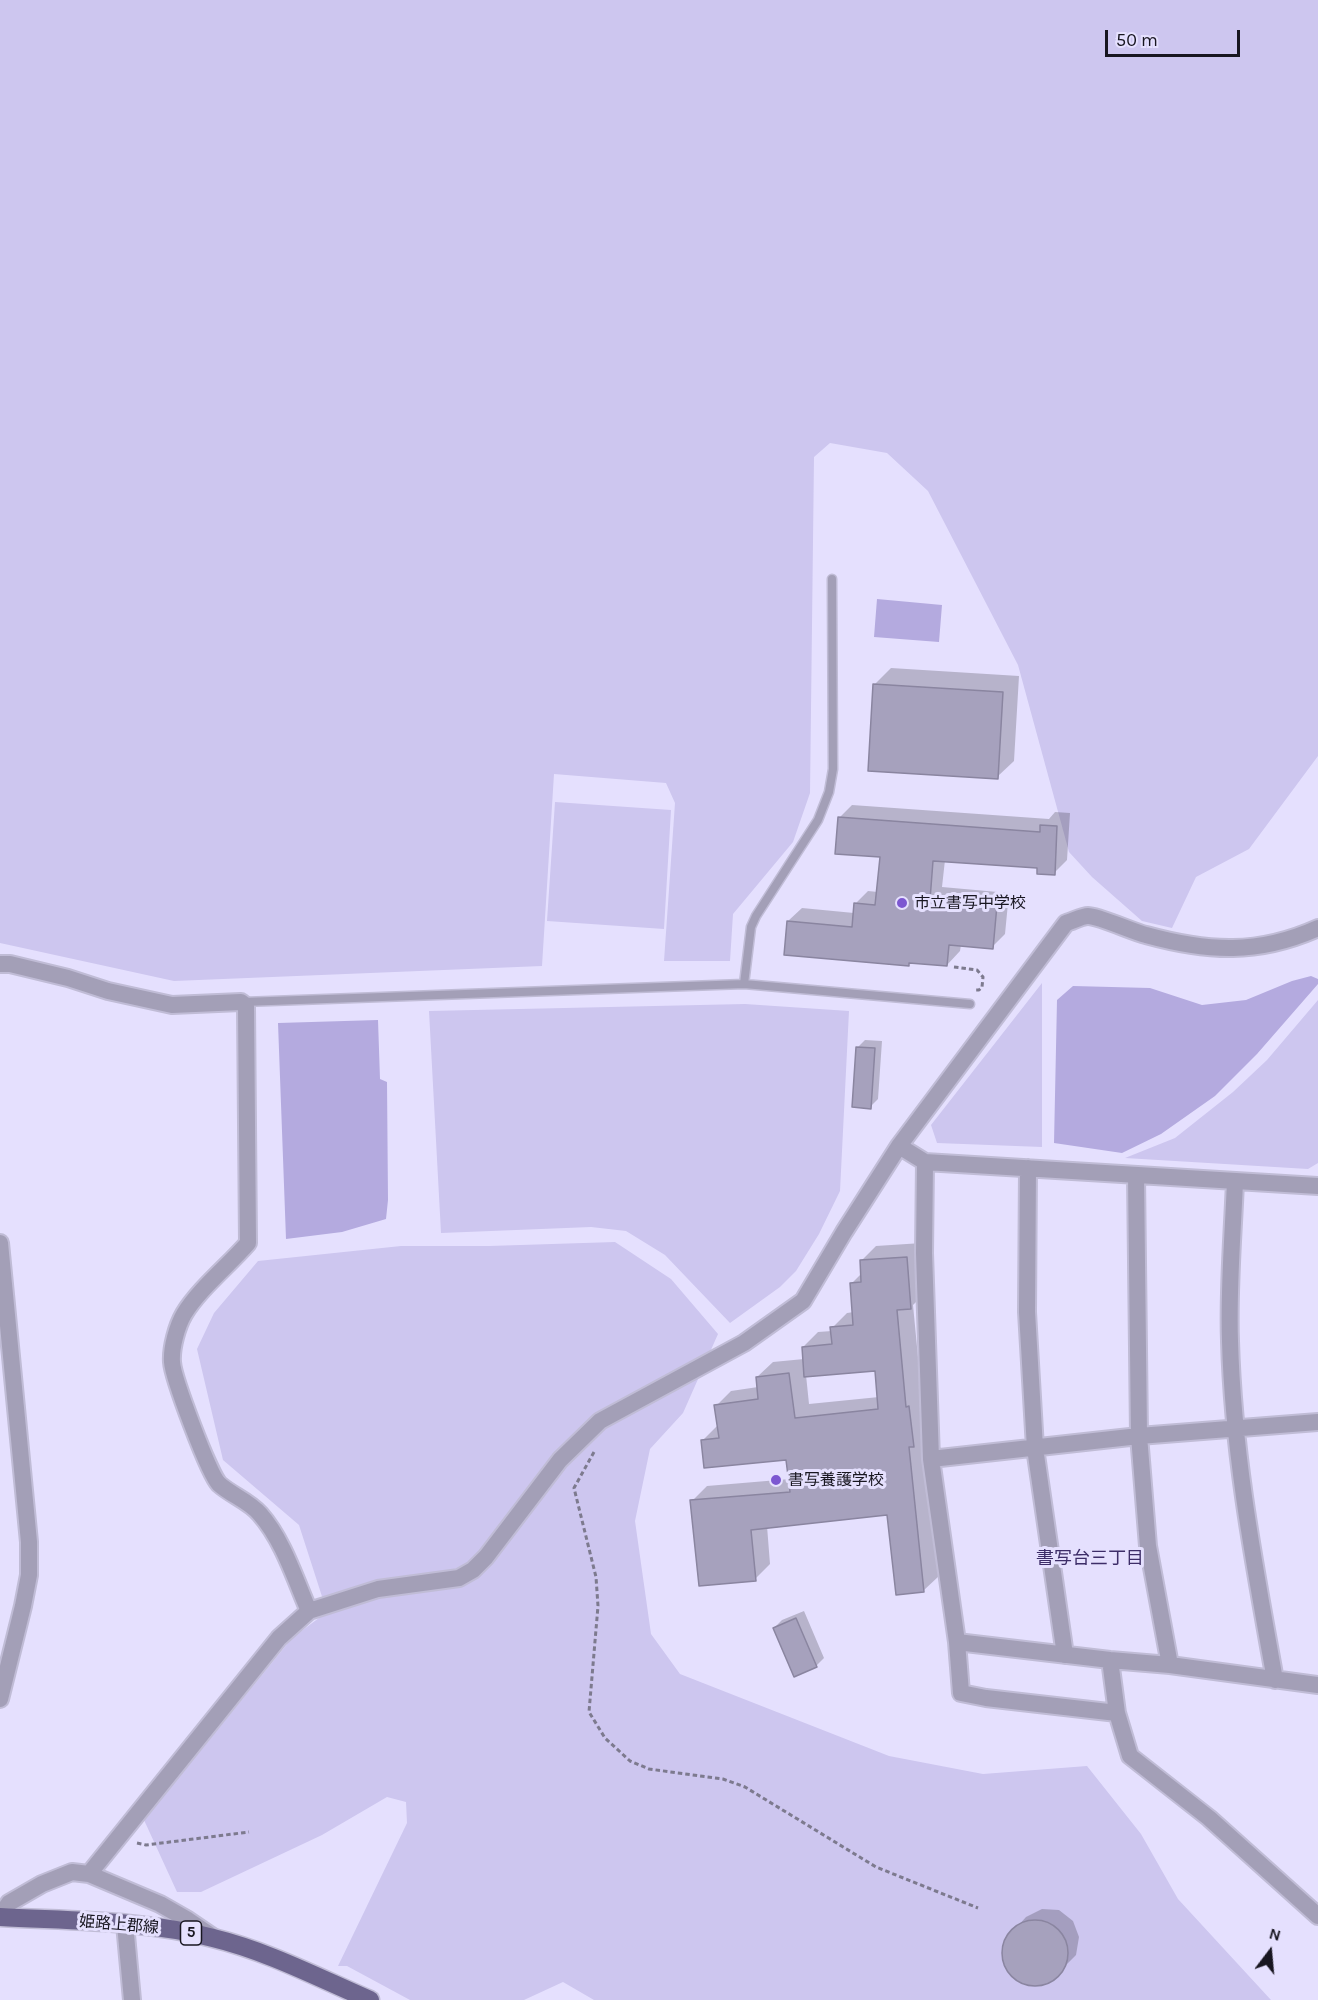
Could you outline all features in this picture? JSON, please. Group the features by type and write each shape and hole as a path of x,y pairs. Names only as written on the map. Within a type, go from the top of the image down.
{"main road":[{"name":"姫路上郡線","path":"0,1917 125,1924 214,1938 269,1957 370,2000"}],"street":[{"path":"88,1874 279,1638 309,1611 378,1589 459,1578 473,1570 486,1557 560,1460 600,1421 744,1343 802,1301 899,1146 1066,923 1089,916 1146,935 1201,947 1248,949 1294,939 1318,928"},
{"path":"0,963 172,1005 241,1002 246,1006 249,1243 200,1292 184,1315 176,1335 172,1361 197,1438 218,1483 259,1513 279,1544 309,1611"},
{"path":"899,1146 925,1162 1318,1186"},
{"path":"925,1162 924,1253 931,1459 945,1573 957,1642 961,1693 1117,1713"},
{"path":"1028,1168 1027,1312 1035,1448 1065,1655"},
{"path":"1136,1175 1139,1436 1148,1546 1170,1665"},
{"path":"1235,1181 1230,1340 1235,1428 1250,1541 1275,1680"},
{"path":"0,1243 29,1542 29,1575 0,1699"},
{"path":"931,1459 1139,1436 1318,1422"},
{"path":"957,1642 1170,1665 1318,1685"},
{"path":"1110,1660 1117,1713 1130,1756 1209,1818 1318,1916"},
{"path":"0,1917 9,1903 42,1884 72,1872 88,1874 160,1904 214,1938"},
{"path":"125,1924 132,2000"}],"lane":[{"path":"744,984 751,927 818,820 829,792 833,769 832,579"},
{"path":"241,1002 744,984 970,1004"}],"path":[{"path":"954,967 977,970 982,977 982,987 979,990 968,990"},
{"path":"600,1421 604,1435 574,1488 596,1577 598,1606 589,1712 605,1738 630,1761 649,1769 723,1779 745,1787 876,1867 978,1908"},
{"path":"146,1845 249,1832"}],"shaded area":[{"path":"0,0 1318,0 1318,756 1249,849 1196,877 1172,928 1142,921 1092,877 1069,852 1018,665 928,491 887,453 830,443 814,457 810,793 793,842 733,914 730,961 664,961 675,803 666,783 554,774 542,966 174,981 0,943"},
{"path":"877,599 942,605 939,642 874,637"},
{"path":"555,802 671,810 664,929 547,921"},
{"path":"1311,976 1318,979 1318,984 1257,1054 1215,1096 1161,1134 1122,1153 1054,1143 1057,1000 1073,986 1150,988 1202,1005 1246,1000 1292,981"},
{"path":"1042,983 1042,1147 937,1143 931,1125"},
{"path":"1318,1000 1318,1163 1308,1169 1125,1158 1175,1138 1233,1092 1267,1060"},
{"path":"745,1004 849,1011 840,1191 819,1234 796,1271 780,1287 730,1323 665,1255 626,1231 591,1227 441,1233 429,1011"},
{"path":"378,1020 380,1079 387,1082 388,1200 386,1219 342,1232 286,1239 278,1023"},
{"path":"615,1242 671,1279 718,1334 683,1413 650,1449 635,1521 651,1634 680,1674 889,1756 983,1774 1087,1766 1141,1834 1178,1899 1271,2000 594,2000 563,1982 524,2000 410,2000 347,1966 338,1966 407,1823 406,1802 387,1797 322,1835 201,1892 177,1892 144,1820 292,1638 327,1612 299,1525 223,1460 197,1349 214,1313 258,1261 401,1246"}],"building":[{"path":"873,684 1003,692 998,779 868,771"},
{"path":"838,817 1040,832 1040,825 1057,826 1055,875 1037,874 1037,868 933,861 930,900 997,905 993,949 949,945 947,966 909,963 909,966 784,955 787,921 852,927 854,903 875,905 880,857 835,854"},
{"path":"856,1047 875,1048 871,1109 852,1107"},
{"path":"907,1257 911,1309 897,1310 906,1407 909,1406 914,1447 909,1447 924,1592 896,1595 887,1515 751,1530 756,1581 699,1586 690,1500 790,1492 786,1460 704,1468 701,1440 719,1438 714,1405 758,1399 756,1377 789,1373 795,1418 878,1409 875,1371 804,1377 802,1347 832,1344 830,1327 853,1325 850,1283 861,1282 860,1260"},
{"path":"796,1618 817,1667 794,1677 773,1628"},
{"path":"1035,1920 1047,1923 1058,1930 1065,1941 1068,1953 1065,1965 1058,1976 1047,1983 1035,1986 1023,1983 1012,1976 1005,1965 1002,1953 1005,1941 1012,1930 1023,1923"}],"place":[{"name":"市立書写中学校","path":"902,903"},
{"name":"書写養護学校","path":"776,1480"}],"district":[{"name":"書写台三丁目","path":"1090,1559"}]}
